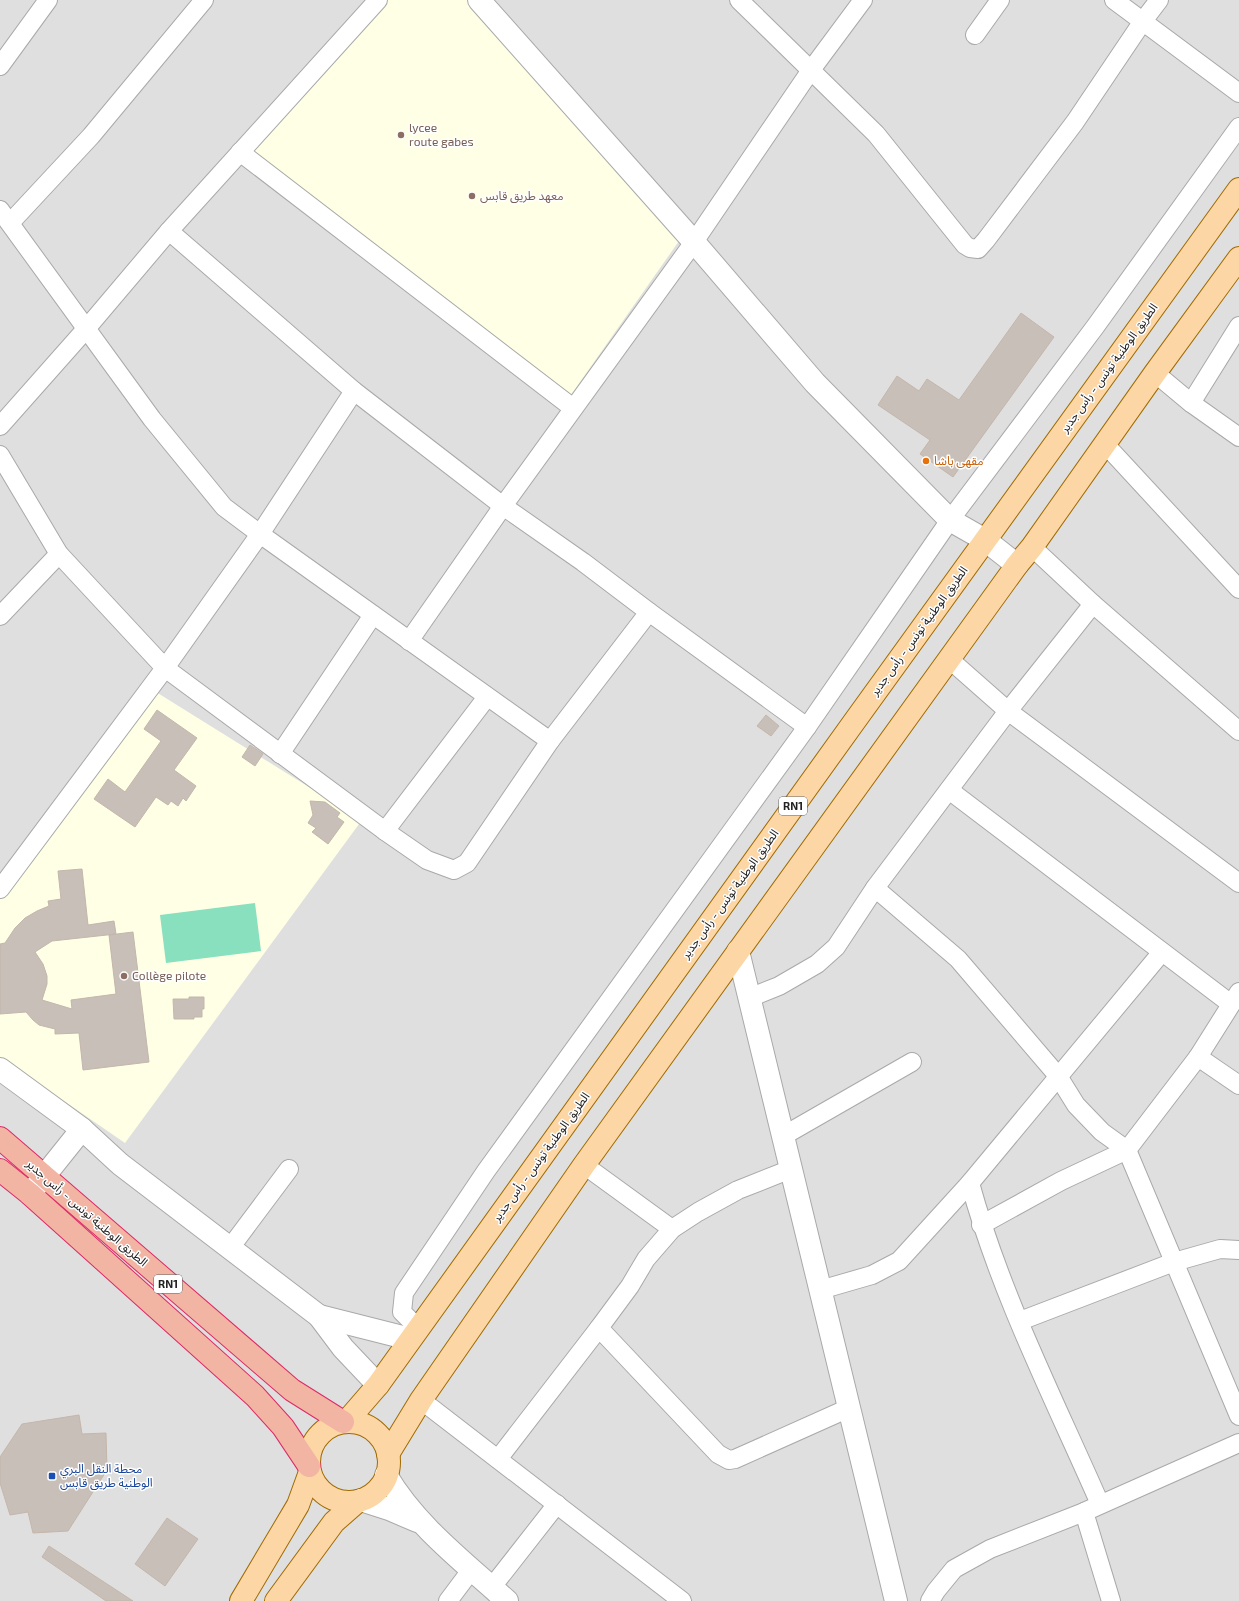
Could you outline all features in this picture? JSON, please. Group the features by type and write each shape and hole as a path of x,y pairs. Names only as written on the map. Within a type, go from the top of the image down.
{"highway":[{"name":"الطريق الوطنية تونس - رأس جدير","path":"0,1138 45,1175 292,1390 344,1422"},
{"name":"الطريق الوطنية تونس - رأس جدير","path":"0,1170 30,1194 255,1396 283,1427 309,1469"}],"main road":[{"name":"الطريق الوطنية تونس - رأس جدير","path":"344,1422 378,1385 1239,189"},
{"path":"276,1601 334,1522 359,1501 369,1497 377,1491 387,1465 421,1400 584,1164 1017,565 1032,547 1104,443 1239,258"},
{"name":"RN1","path":"241,1601 298,1505 309,1469 309,1454 314,1442 321,1433 331,1426 344,1422 363,1425 377,1434 384,1443 387,1465"},
{"name":"RN1","path":"309,1469 315,1484 323,1493 334,1500 346,1502 359,1501"}],"street":[{"path":"0,66 48,0"},
{"path":"204,0 91,136 5,216 152,419 224,506 373,616 550,742"},
{"path":"0,426 86,329 169,231 378,0"},
{"path":"478,0 694,242 815,383 950,520 985,540 1017,565"},
{"path":"739,0 876,134 965,245 970,248 978,248 986,240 1075,122 1143,21 1160,0"},
{"path":"409,641 503,506 562,426 573,408 694,242 811,70 863,0"},
{"path":"975,35 1000,0"},
{"path":"1114,0 1239,93"},
{"path":"414,1334 402,1312 404,1292 412,1280 486,1172 807,727 950,520 1090,334 1239,127"},
{"path":"240,152 573,408"},
{"path":"169,231 354,391 503,506 583,562 807,727"},
{"path":"1191,403 1239,326"},
{"path":"1155,373 1191,403 1239,437"},
{"path":"1,886 165,668 260,534 354,391"},
{"path":"1104,443 1239,589"},
{"path":"0,455 59,554 165,668 385,831 427,860 454,870 467,863 550,742 649,612"},
{"path":"1032,547 1093,604 1239,731"},
{"path":"0,616 59,554"},
{"path":"749,998 779,986 817,964 836,947 876,888 1008,711 1093,604"},
{"path":"280,754 373,616"},
{"path":"949,659 1008,711 1239,883"},
{"path":"385,831 487,697"},
{"path":"949,790 1162,952 1235,998 1198,1057 1127,1150 1061,1180 982,1225"},
{"path":"876,888 958,958 1058,1076 1076,1105 1102,1132 1127,1150 1239,1416"},
{"path":"738,951 896,1601"},
{"path":"820,1290 872,1275 899,1261 970,1183 1162,952"},
{"path":"1198,1057 1239,1085"},
{"path":"783,1136 912,1062"},
{"path":"0,1069 82,1129 120,1164 319,1316 343,1348 378,1385"},
{"path":"30,1194 82,1129"},
{"path":"584,1164 672,1229"},
{"path":"230,1248 289,1169"},
{"path":"498,1459 599,1328 630,1286 646,1259 672,1229 698,1212 738,1190 791,1169"},
{"path":"970,1183 982,1225 1020,1322 1100,1504"},
{"path":"1020,1322 1174,1262 1220,1249 1239,1250"},
{"path":"319,1316 414,1334"},
{"path":"599,1328 718,1454 729,1460 735,1459 849,1408"},
{"path":"421,1400 682,1601"},
{"path":"930,1601 954,1569 990,1549 1084,1512 1238,1447"},
{"path":"387,1465 398,1495 420,1522 499,1594 557,1504"},
{"path":"359,1501 389,1509 420,1522"},
{"path":"1084,1512 1111,1601"},
{"path":"448,1601 472,1569"}],"shaded area":[{"path":"0,0 1239,0 1239,1601 0,1601"},
{"name":"معهد طريق قابس","path":"378,0 476,0 679,241 566,402 240,152"},
{"name":"Collège pilote","path":"156,692 362,820 125,1143 0,1057 0,895"}],"green space":[{"path":"255,903 261,951 166,963 160,915"}],"building":[{"path":"1021,313 1054,337 953,477 920,454 930,440 878,405 897,376 919,391 927,379 959,400"},
{"path":"157,710 197,738 174,770 196,786 186,801 183,798 178,806 171,801 168,805 156,797 135,827 94,799 108,779 125,792 161,741 144,729"},
{"path":"766,715 779,726 771,736 757,726"},
{"path":"250,745 263,754 255,766 242,757"},
{"path":"310,801 325,802 340,813 337,817 344,822 328,844 312,832 316,828 308,823 313,815"},
{"path":"82,869 88,925 114,921 116,934 52,941 35,952 43,964 47,976 47,984 42,1000 72,1009 71,1000 116,994 109,935 133,932 149,1062 83,1070 79,1033 55,1034 55,1029 39,1025 26,1012 0,1014 0,944 5,943 15,928 25,918 49,906 48,901 61,899 58,871"},
{"path":"189,997 204,997 202,1017 194,1017 194,1019 174,1019 173,999 189,999"},
{"name":"محطة النقل البري الوطنية طريق قابس","path":"79,1415 82,1434 106,1433 107,1470 68,1531 33,1533 28,1512 10,1515 0,1483 0,1457 22,1424"},
{"path":"167,1518 198,1539 165,1586 135,1564"},
{"path":"49,1546 133,1601 106,1601 42,1557"}],"place":[{"name":"lycee route gabes","path":"401,135"},
{"name":"معهد طريق قابس","path":"472,196"},
{"name":"مقهى باشا","path":"926,461"},
{"name":"Collège pilote","path":"124,976"},
{"name":"محطة النقل البري الوطنية طريق قابس","path":"52,1476"}]}
